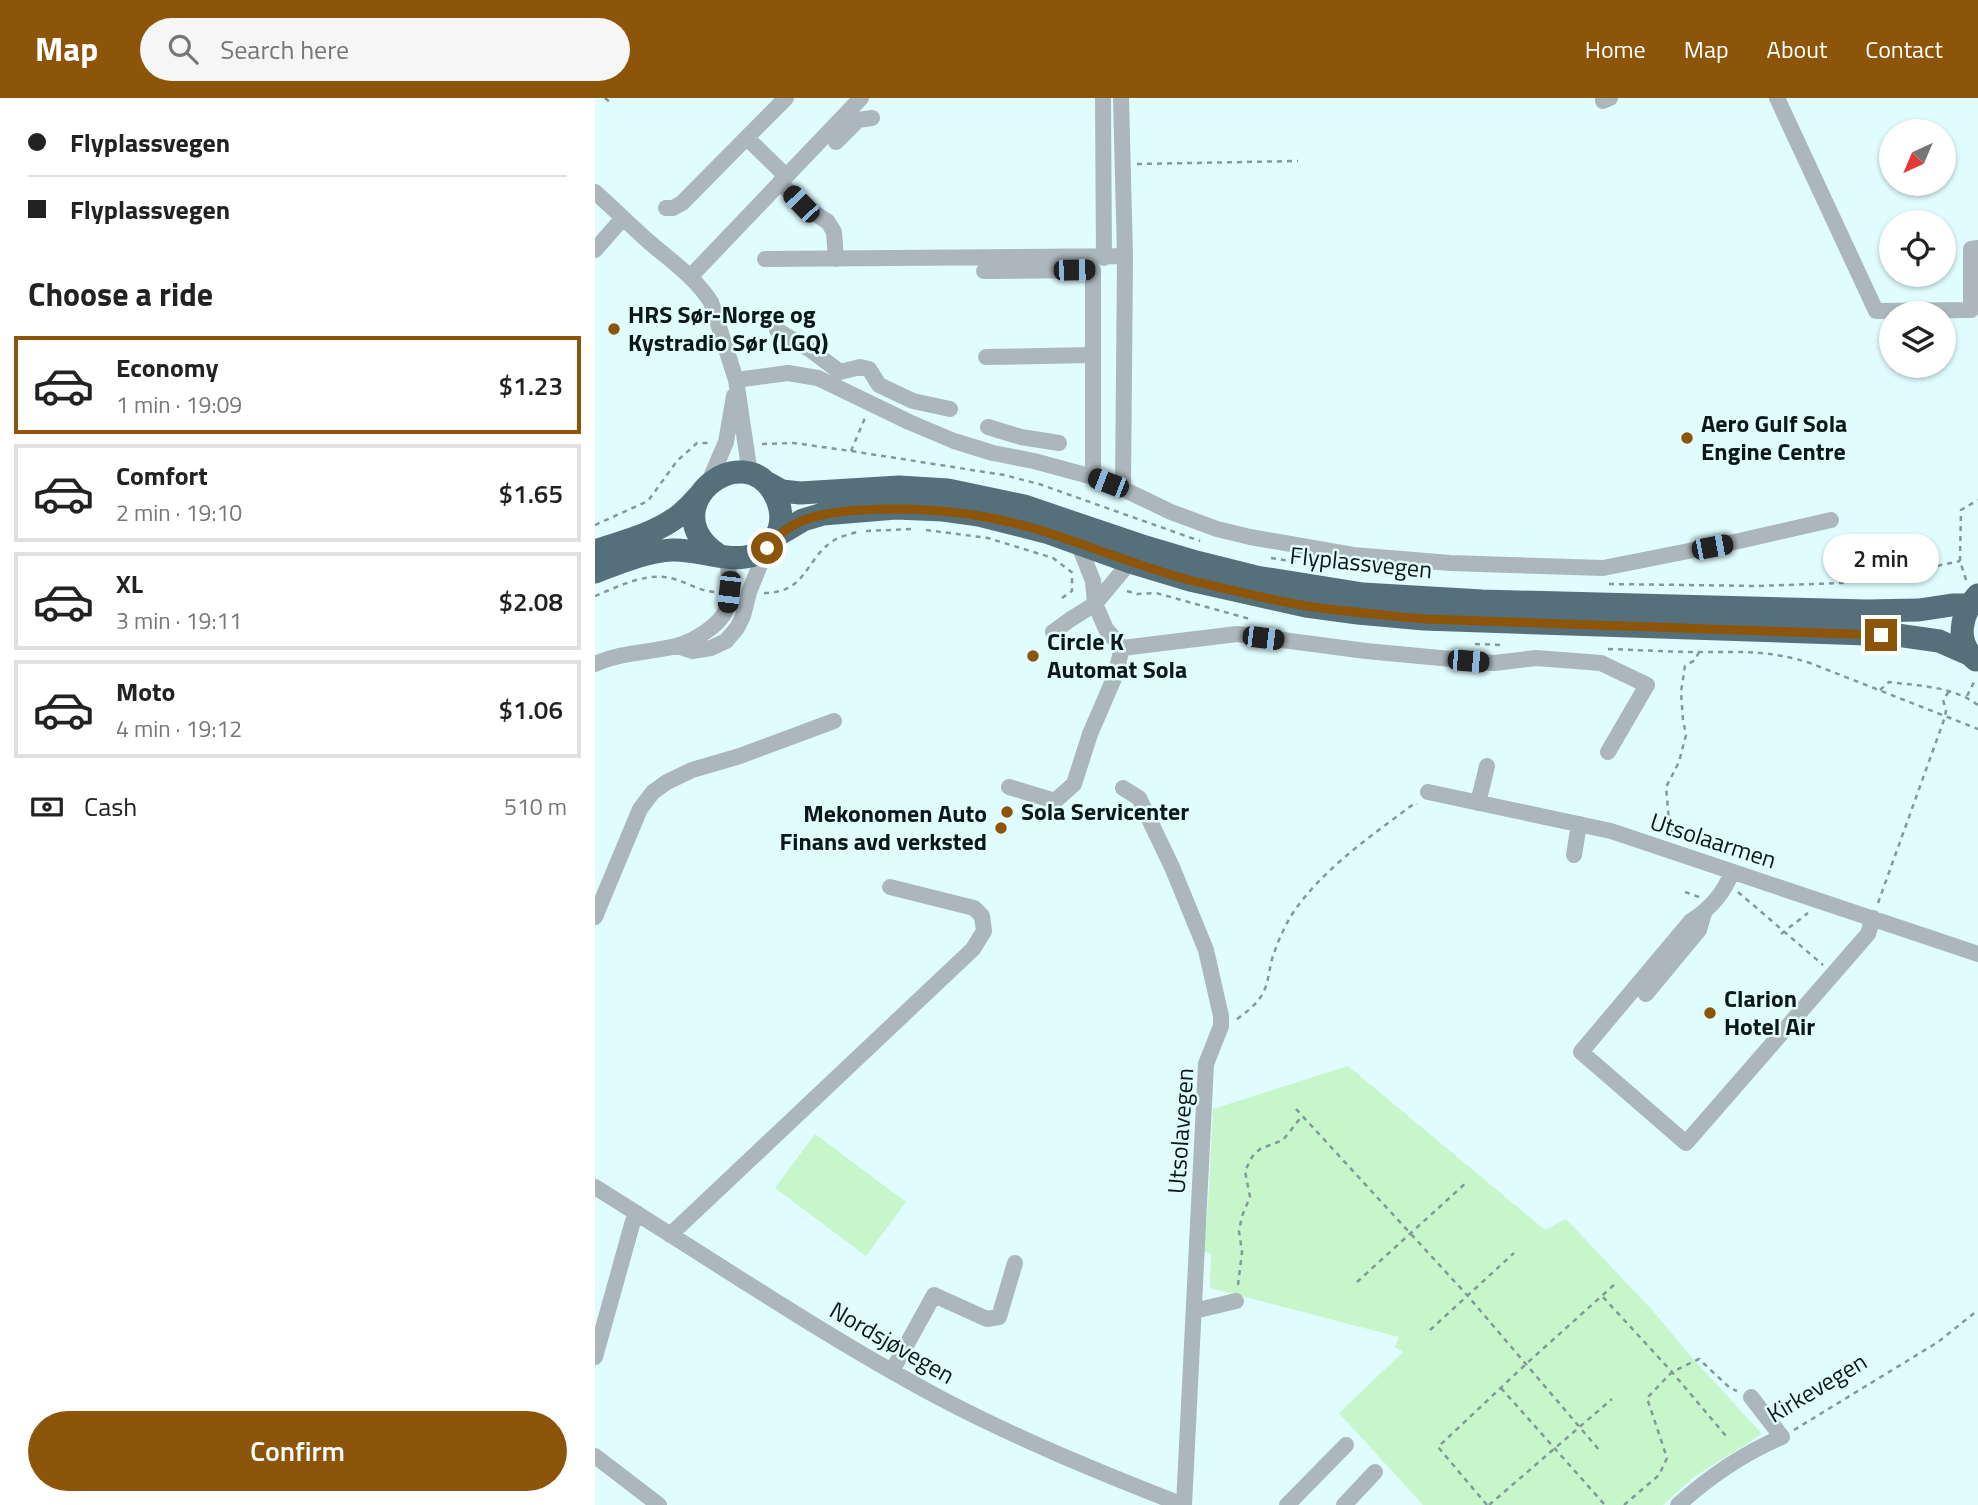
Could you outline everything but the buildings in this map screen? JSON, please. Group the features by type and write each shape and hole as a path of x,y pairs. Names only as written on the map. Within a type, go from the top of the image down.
{"highway":[{"name":"Flyplassvegen","path":"595,551 666,525 682,514 721,476 735,472 757,478 782,491 800,493 899,487 948,490 1024,506 1196,562 1256,577 1363,594 1482,601 1867,611 1919,610 1952,605 1971,594"},
{"path":"757,478 774,492 780,506 781,521 772,542"},
{"path":"704,490 695,510 695,525 708,548 723,556"},
{"name":"Flyplassvegen","path":"595,572 652,553 671,550 740,559 754,556 803,520 823,514 896,508 943,510 979,515 1036,529 1190,580 1306,606 1424,619 1897,635 1939,641 1975,666"},
{"path":"1971,594 1962,622 1963,640 1975,666"}],"street":[{"path":"666,208 682,204 786,98"},
{"path":"690,277 861,98"},
{"path":"1103,98 1104,258"},
{"path":"1121,98 1125,256 1123,489"},
{"path":"1603,98 1610,98"},
{"path":"1777,98 1877,311 1971,310 1971,248 1978,248"},
{"path":"836,142 858,120 872,118"},
{"path":"747,138 801,204 828,222 834,232 836,259"},
{"path":"597,198 690,277 711,302 736,380 757,478"},
{"path":"595,250 623,218"},
{"path":"765,259 1125,256"},
{"path":"984,271 1093,270 1093,477"},
{"path":"777,330 840,372 869,369 879,385 913,401 950,409"},
{"path":"986,357 1093,355"},
{"path":"736,380 788,373 818,378 954,441 1093,477 1171,512 1217,529 1353,555 1478,564 1603,568 1831,520"},
{"path":"704,490 726,442 736,380"},
{"path":"988,427 1021,437 1059,443"},
{"path":"677,646 692,651 711,648 726,641 743,616 749,592 772,542"},
{"path":"1078,543 1093,580 1095,604 1106,629 1122,648"},
{"path":"595,664 623,654 677,646 713,627 727,610 723,556"},
{"path":"1053,632 1095,604 1130,562"},
{"path":"1122,648 1237,634 1366,651 1494,663 1537,658 1601,663 1647,685 1608,752"},
{"path":"1009,787 1055,801 1074,784 1090,734 1115,676 1122,648"},
{"path":"595,917 640,810 653,792 692,770 740,757 834,721"},
{"path":"1478,803 1487,766"},
{"name":"Utsolavegen","path":"1122,788 1139,798 1172,867 1206,950 1221,1016 1221,1027 1206,1064 1184,1505"},
{"name":"Utsolaarmen","path":"1428,792 1611,831 1732,872 1875,911 1978,954"},
{"path":"1574,855 1579,824"},
{"path":"1646,993 1699,930 1705,913 1724,889 1732,872"},
{"path":"670,1235 973,949 984,932 982,916 974,908 890,887"},
{"path":"1705,913 1691,921 1581,1052 1686,1143 1868,934 1875,911"},
{"name":"Nordsjøvegen","path":"595,1187 892,1371 960,1408 1120,1481 1184,1505"},
{"path":"595,1357 600,1318 638,1213"},
{"path":"892,1371 934,1295 987,1319 999,1317 1015,1263"},
{"path":"1193,1311 1236,1301"},
{"path":"1751,1397 1782,1437"},
{"name":"Kirkevegen","path":"1678,1505 1700,1485 1755,1448 1782,1437"},
{"path":"1287,1505 1346,1445"},
{"path":"595,1456 659,1505"},
{"path":"1344,1505 1375,1472"}],"path":[{"path":"605,98 611,103"},
{"path":"1132,164 1299,161"},
{"path":"1971,594 1960,561 1961,510 1978,500"},
{"path":"756,592 777,593 798,582 833,541 859,531 919,528 988,538 1053,558 1072,574 1085,578"},
{"path":"1062,598 1072,591 1072,574"},
{"path":"595,596 635,580 656,576 670,578 700,590 719,592"},
{"path":"1674,838 1669,821 1666,787 1679,762 1686,735 1681,692 1685,666 1695,660 1699,652"},
{"path":"1967,696 1975,666"},
{"path":"1879,690 1889,682 1950,690 1967,696 1978,705"},
{"path":"1875,911 1945,717 1943,700 1950,690"},
{"path":"1945,717 1978,729"},
{"path":"1221,1027 1256,1004 1265,991 1273,957 1299,904 1347,856 1415,803"},
{"path":"1724,889 1739,893 1830,978"},
{"path":"1782,932 1808,914"},
{"path":"1296,1109 1467,1295 1600,1451"},
{"path":"1236,1301 1242,1252 1239,1231 1250,1197 1245,1171 1252,1157 1260,1149 1283,1140 1302,1116"},
{"path":"1357,1282 1468,1181"},
{"path":"1430,1329 1514,1253"},
{"path":"1612,1399 1488,1505 1438,1447 1615,1283"},
{"path":"1602,1296 1727,1436"},
{"name":"Kirkevegen","path":"1782,1437 1938,1342 1978,1310"},
{"path":"1624,1505 1659,1475 1667,1458 1647,1398 1672,1372 1699,1359 1730,1388 1751,1397"},
{"path":"1501,1388 1605,1505"}],"green space":[{"path":"1348,1066 1545,1230 1566,1219 1653,1311 1762,1434 1694,1477 1663,1505 1423,1505 1339,1413 1403,1352 1395,1347 1399,1337 1210,1288 1211,1253 1204,1252 1213,1109"},
{"path":"815,1134 906,1202 866,1256 775,1188"}],"place":[{"name":"HRS Sør-Norge og Kystradio Sør (LGQ)","path":"614,329"},
{"name":"Aero Gulf Sola Engine Centre","path":"1687,438"},
{"name":"Circle K Automat Sola","path":"1033,656"},
{"name":"Sola Servicenter","path":"1007,812"},
{"name":"Mekonomen Auto Finans avd verksted","path":"1001,828"},
{"name":"Clarion Hotel Air","path":"1710,1013"}],"route":[{"path":"767,548 776,536 788,528 823,514 896,508 943,510 979,515 1031,528 1190,580 1306,606 1358,613 1424,619 1881,635"}]}
